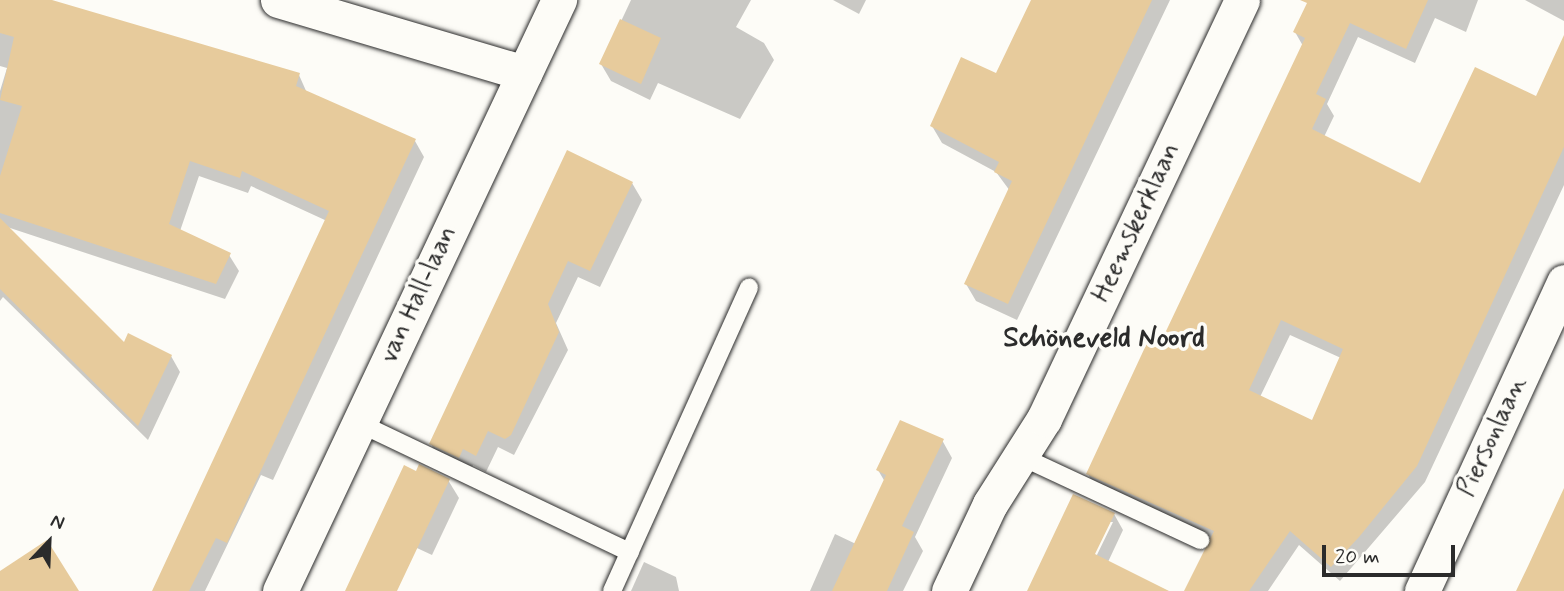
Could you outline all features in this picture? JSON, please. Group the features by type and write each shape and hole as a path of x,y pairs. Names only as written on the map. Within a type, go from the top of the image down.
{"street":[{"path":"278,0 524,73"},
{"name":"van Hall-laan","path":"280,591 558,0"},
{"name":"Heemskerklaan","path":"949,591 1020,456 1044,419 1242,0"},
{"name":"Piersonlaan","path":"1422,591 1564,282"}],"lane":[{"path":"612,591 749,288"},
{"path":"359,423 630,552"},
{"path":"1020,456 1200,540"}],"building":[{"path":"0,0 52,0 300,73 296,86 416,139 227,543 216,538 189,591 152,591 329,211 242,171 240,178 190,161 169,224 231,253 216,284 0,213 0,176 22,106 0,100 14,37 0,33"},
{"path":"1031,0 1152,0 1008,304 964,284 1012,181 994,172 999,162 930,126 961,57 996,73"},
{"path":"1300,0 1428,0 1406,49 1350,23 1316,94 1326,99 1312,129 1420,183 1475,67 1536,96 1564,35 1564,147 1417,466 1359,537 1331,567 1290,531 1249,591 1184,591 1214,531 1086,474 1147,343 1158,348 1305,38 1293,32 1307,3","holes":["1281,320 1343,349 1312,420 1249,390"]},
{"path":"620,19 661,38 641,84 599,64"},
{"path":"567,150 633,182 590,271 568,261 548,304 559,332 511,435 505,439 488,431 476,456 463,449 459,458 429,444"},
{"path":"0,218 124,342 128,333 172,355 138,426 0,289"},
{"path":"900,420 944,439 902,526 914,532 887,591 832,591 886,475 876,470"},
{"path":"419,464 450,479 397,591 345,591 404,465 416,471"},
{"path":"1564,488 1564,591 1516,591 1529,564"},
{"path":"1073,494 1115,513 1095,554 1169,591 1027,591"},
{"path":"47,540 79,591 0,591 0,571"}],"district":[{"name":"Schöneveld Noord","path":"1104,339"}]}
